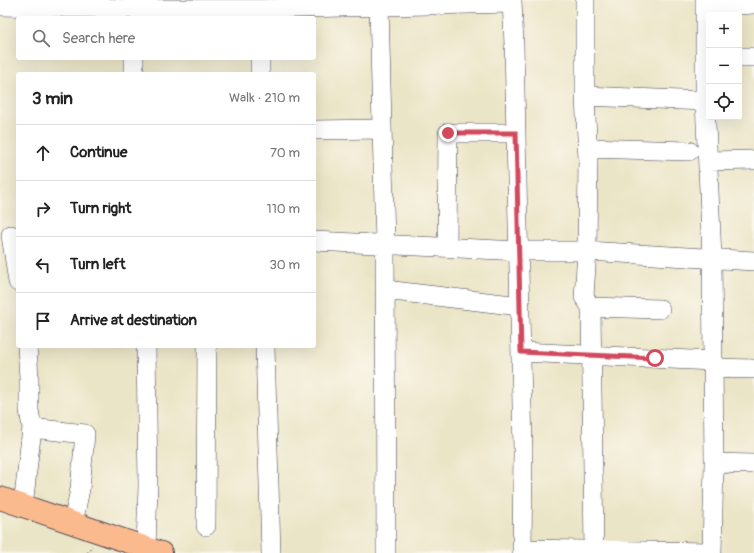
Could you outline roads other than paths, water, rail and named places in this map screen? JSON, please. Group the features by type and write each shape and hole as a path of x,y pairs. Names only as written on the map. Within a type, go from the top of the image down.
{"main road":[{"path":"0,498 154,550"}],"street":[{"path":"585,0 587,251 584,297 591,307 594,551"},
{"path":"0,6 133,13 512,2 523,450 522,551 712,552 714,463 712,258 705,101 706,80"},
{"path":"707,48 706,4 754,4"},
{"path":"379,5 385,245 386,553"},
{"path":"742,57 754,57"},
{"path":"134,60 134,72"},
{"path":"260,60 260,72"},
{"path":"585,96 705,101"},
{"path":"316,130 382,129"},
{"path":"447,248 448,133 516,133"},
{"path":"587,148 689,152"},
{"path":"708,161 754,160"},
{"path":"10,235 16,270"},
{"path":"316,240 447,248 587,251 754,261"},
{"path":"385,290 520,306"},
{"path":"591,307 660,309"},
{"path":"23,506 32,428 29,410 27,348"},
{"path":"146,348 148,486 154,550"},
{"path":"206,526 207,348"},
{"path":"265,348 271,553"},
{"path":"521,352 592,355 713,364 754,369"},
{"path":"32,428 85,434 80,489 73,523"},
{"path":"714,463 754,464"}]}
